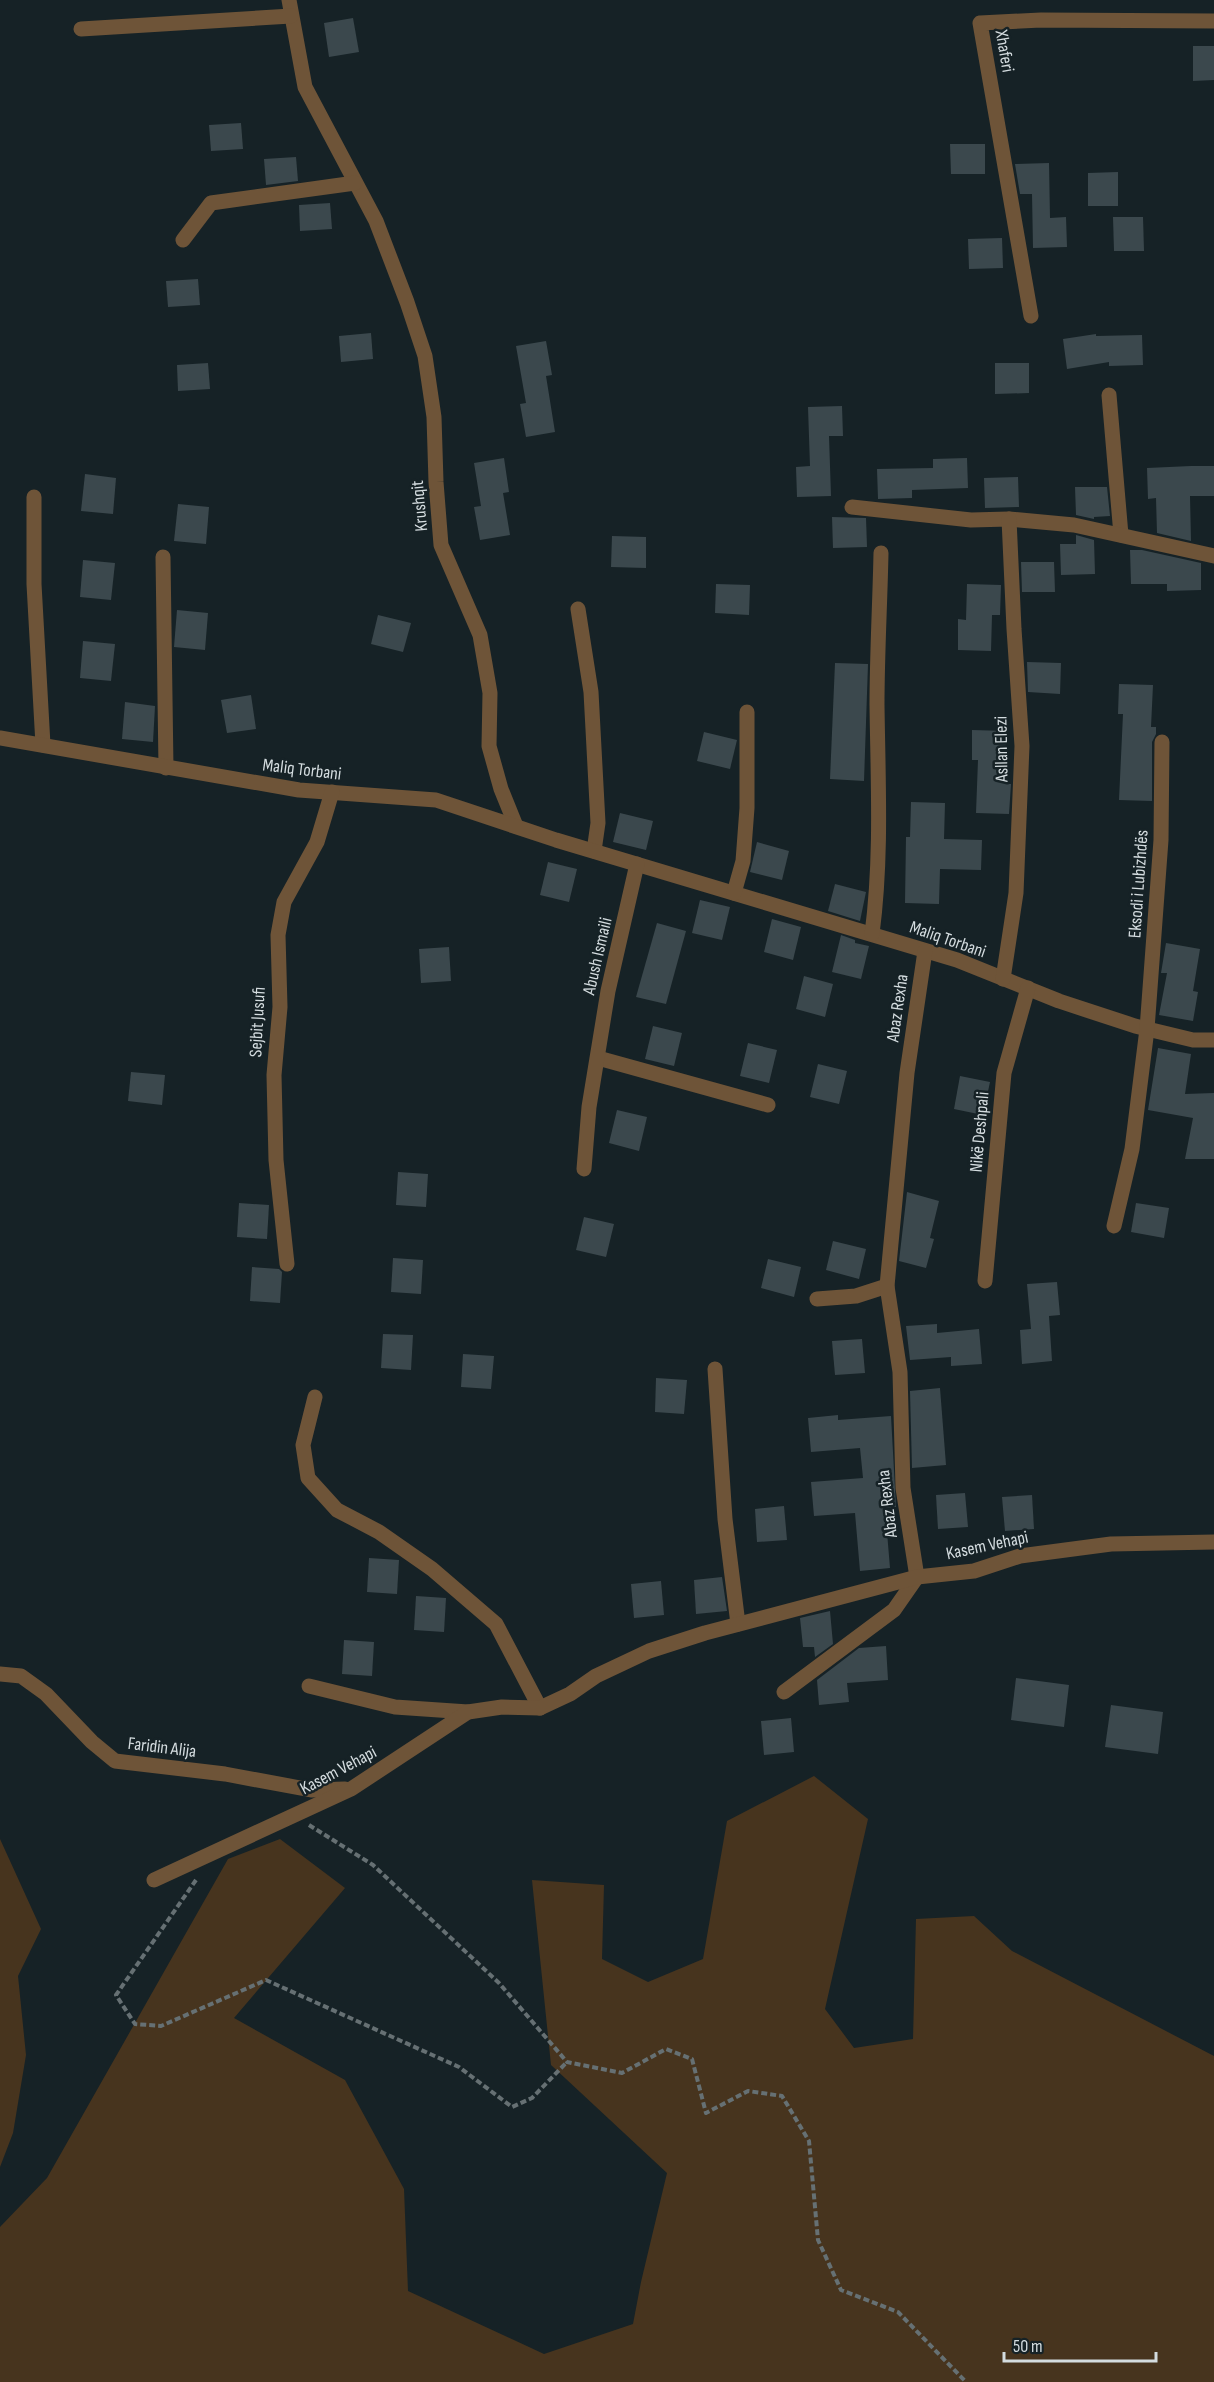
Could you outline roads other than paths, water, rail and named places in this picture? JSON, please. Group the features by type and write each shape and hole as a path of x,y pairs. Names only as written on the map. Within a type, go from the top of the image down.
{"street":[{"name":"Krushqit","path":"81,29 290,8 305,87 376,221 425,356 434,417 441,545 480,635 490,693 489,746 501,789 516,826"},
{"name":"Xhaferi","path":"1031,316 980,23 1041,20 1214,21"},
{"path":"183,240 211,203 355,183"},
{"path":"1109,395 1121,536"},
{"path":"34,497 34,584 43,745"},
{"path":"852,507 971,520 1009,519 1074,525 1214,556"},
{"name":"Asllan Elezi","path":"1003,979 1016,893 1022,746 1009,519"},
{"path":"872,934 878,885 879,851 877,701 881,553"},
{"path":"164,557 166,768"},
{"path":"579,609 591,692 597,823 594,851"},
{"path":"734,893 743,861 747,808 747,712"},
{"name":"Maliq Torbani","path":"0,738 289,788 436,800 594,851 925,951 1147,1029 1193,1040 1214,1040"},
{"name":"Eksodi i Lubizhdës","path":"1147,1029 1161,840 1162,742"},
{"name":"Sejbit Jusufi","path":"287,1264 276,1160 274,1075 280,1007 278,935 284,902 317,842 332,792"},
{"name":"Abush Ismaili","path":"584,1169 589,1107 608,991 637,864"},
{"name":"Abaz Rexha","path":"917,1577 903,1488 900,1372 887,1286 907,1072 925,951"},
{"name":"Nikë Deshpali","path":"985,1281 1004,1073 1028,988"},
{"path":"1114,1226 1132,1149 1147,1029"},
{"path":"597,1058 768,1105"},
{"path":"817,1299 856,1296 887,1286"},
{"path":"715,1369 725,1519 738,1624"},
{"path":"315,1397 303,1445 308,1478 337,1509 379,1532 432,1569 496,1624 540,1708"},
{"name":"Kasem Vehapi","path":"154,1880 351,1789 468,1712 502,1707 540,1708 570,1694 596,1676 650,1651 738,1624 917,1577 974,1571 1020,1556 1111,1544 1214,1542"},
{"path":"784,1692 894,1610 917,1577"},
{"name":"Faridin Alija","path":"0,1674 21,1676 46,1695 92,1742 115,1761 225,1774 311,1790 351,1789"},
{"path":"309,1686 395,1707 468,1712"}]}
